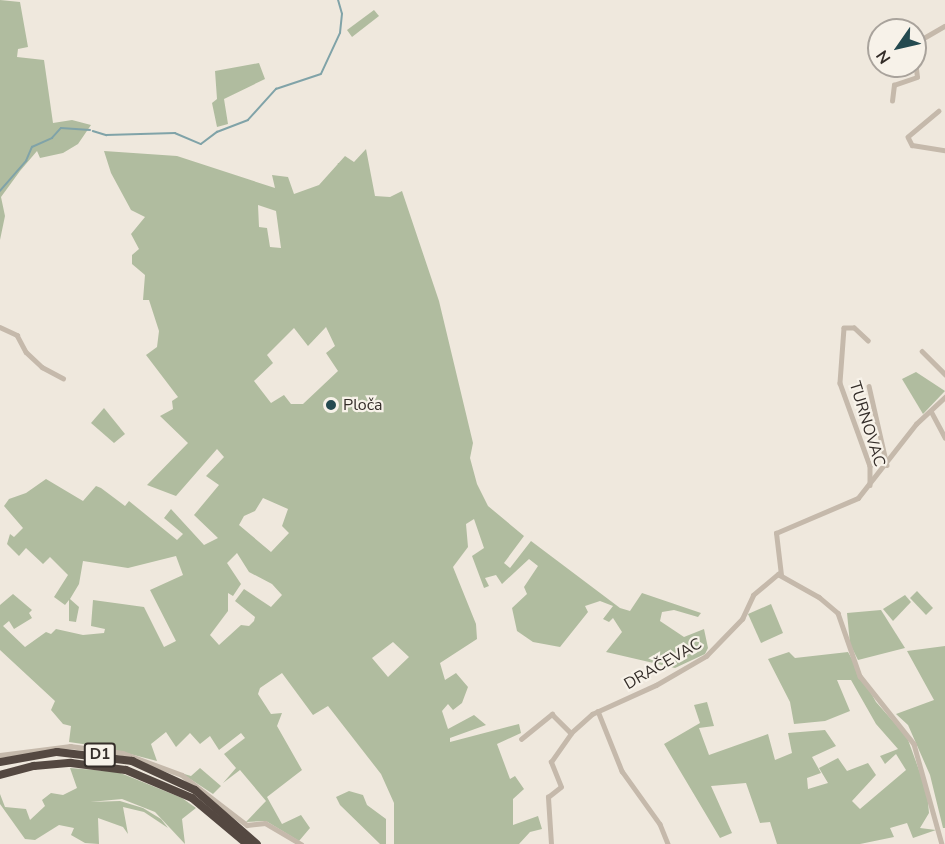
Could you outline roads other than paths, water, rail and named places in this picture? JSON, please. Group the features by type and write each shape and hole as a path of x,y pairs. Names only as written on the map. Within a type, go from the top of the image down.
{"highway":[{"name":"D1","path":"0,762 57,752 132,761 195,790 247,840"},
{"name":"D1","path":"0,776 34,766 71,763 117,768 151,778 192,798 247,840 257,844"},
{"path":"247,840 263,844"}],"street":[{"path":"927,36 945,26"},
{"path":"892,101 894,85 914,78"},
{"path":"939,111 908,137 912,145 945,150"},
{"path":"0,327 17,335 26,352 42,367 63,378"},
{"name":"TURNOVAC","path":"868,341 854,328 844,328 840,383 870,466 870,485"},
{"path":"922,351 945,374"},
{"path":"869,386 887,465"},
{"path":"942,844 914,744 860,676 838,613 830,604 779,575 776,533 858,498 887,465 916,424 945,397"},
{"path":"931,411 945,437"},
{"name":"DRAČEVAC","path":"550,844 548,797 561,787 550,762 571,733 582,721 598,711 656,685 706,656 742,619 753,595 779,575"},
{"path":"598,711 622,771 660,824 668,844"},
{"path":"520,739 552,714 571,733"},
{"path":"0,755 70,746 123,753 182,775 247,825 265,823 300,844"}],"waterway":[{"path":"93,131 106,135 175,133 201,144 217,132 248,120 276,89 321,74 340,33 342,14 338,0"},
{"path":"0,191 26,161 32,147 52,138 61,128 90,130"}],"place":[{"name":"Ploča","path":"331,405"}]}
